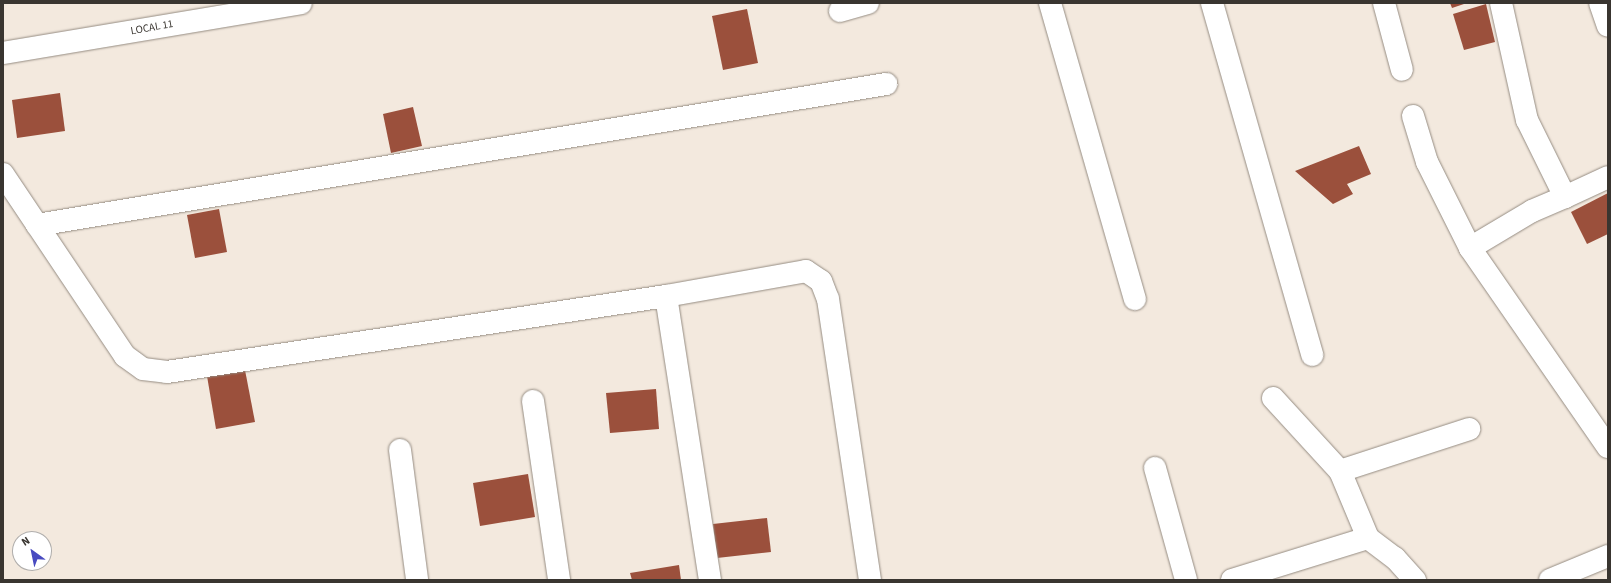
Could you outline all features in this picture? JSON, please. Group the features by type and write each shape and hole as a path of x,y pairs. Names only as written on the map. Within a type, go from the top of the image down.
{"street":[{"name":"LOCAL 11","path":"3,53 301,3"},
{"path":"840,11 868,3"},
{"path":"1050,3 1135,299"},
{"path":"1212,3 1312,355"},
{"path":"1384,3 1402,70"},
{"path":"1500,3 1527,120 1565,197"},
{"path":"1600,3 1608,26"},
{"path":"37,225 886,84"},
{"path":"1413,116 1427,162 1470,248 1608,447"},
{"path":"3,174 125,356 143,370 167,372 666,296 806,271 821,281 833,324 870,580"},
{"path":"1470,248 1532,211 1608,177"},
{"path":"666,296 710,580"},
{"path":"1272,398 1340,471 1368,538 1395,558 1415,580"},
{"path":"533,401 559,580"},
{"path":"1340,471 1469,429"},
{"path":"400,450 417,580"},
{"path":"1155,468 1186,580"},
{"path":"1232,580 1368,538"},
{"path":"1550,580 1608,556"}],"building":[{"path":"1450,3 1467,3 1452,8"},
{"path":"1486,4 1495,42 1464,50 1453,14"},
{"path":"747,9 758,63 723,70 712,16"},
{"path":"60,93 65,131 17,138 12,100"},
{"path":"413,107 422,146 391,153 383,114"},
{"path":"1359,146 1371,174 1347,184 1353,194 1333,204 1295,171"},
{"path":"1608,193 1608,234 1587,244 1571,212"},
{"path":"219,209 227,252 195,258 187,215"},
{"path":"245,370 255,422 216,429 207,376"},
{"path":"656,389 659,429 610,433 606,393"},
{"path":"528,474 535,517 480,526 473,483"},
{"path":"767,518 771,552 717,558 713,524"},
{"path":"679,565 681,580 632,580 630,573"}]}
